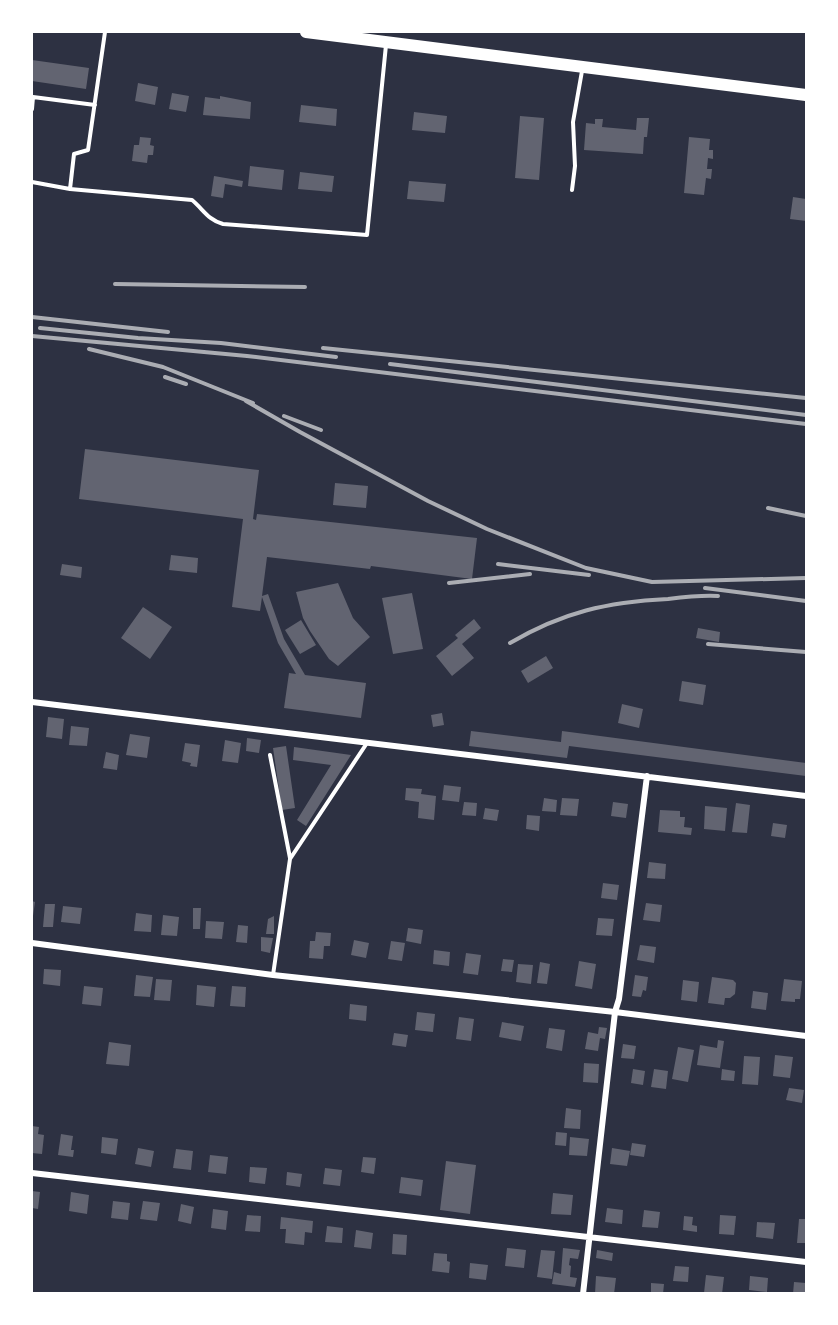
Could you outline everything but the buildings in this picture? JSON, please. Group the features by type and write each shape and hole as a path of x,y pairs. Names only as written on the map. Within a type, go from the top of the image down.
{"main road":[{"path":"306,32 807,95"}],"street":[{"path":"32,702 807,796"},
{"path":"583,1293 615,1012 619,999 647,776"},
{"path":"32,943 273,975 615,1012 807,1036"},
{"path":"32,1173 807,1262"}],"lane":[{"path":"70,189 74,154 88,150 105,32"},
{"path":"32,182 70,189 192,200 208,217 223,224 367,235 386,42"},
{"path":"572,190 575,166 573,122 583,67"},
{"path":"32,109 33,97 95,105"},
{"path":"290,859 368,742"},
{"path":"270,755 290,859 273,975"}],"railway":[{"path":"115,284 305,287"},
{"path":"32,317 168,332"},
{"path":"40,328 138,338 221,343 336,357"},
{"path":"32,336 247,356 806,424"},
{"path":"323,348 806,398"},
{"path":"89,349 163,367 253,403"},
{"path":"390,364 806,415"},
{"path":"165,377 186,384"},
{"path":"246,401 428,501 487,529 586,568 652,582 806,578"},
{"path":"284,416 321,430"},
{"path":"768,508 806,516"},
{"path":"498,564 589,575"},
{"path":"449,583 530,574"},
{"path":"705,588 806,601"},
{"path":"510,643 548,623 605,606 646,600 718,596"},
{"path":"708,644 806,652"}]}
